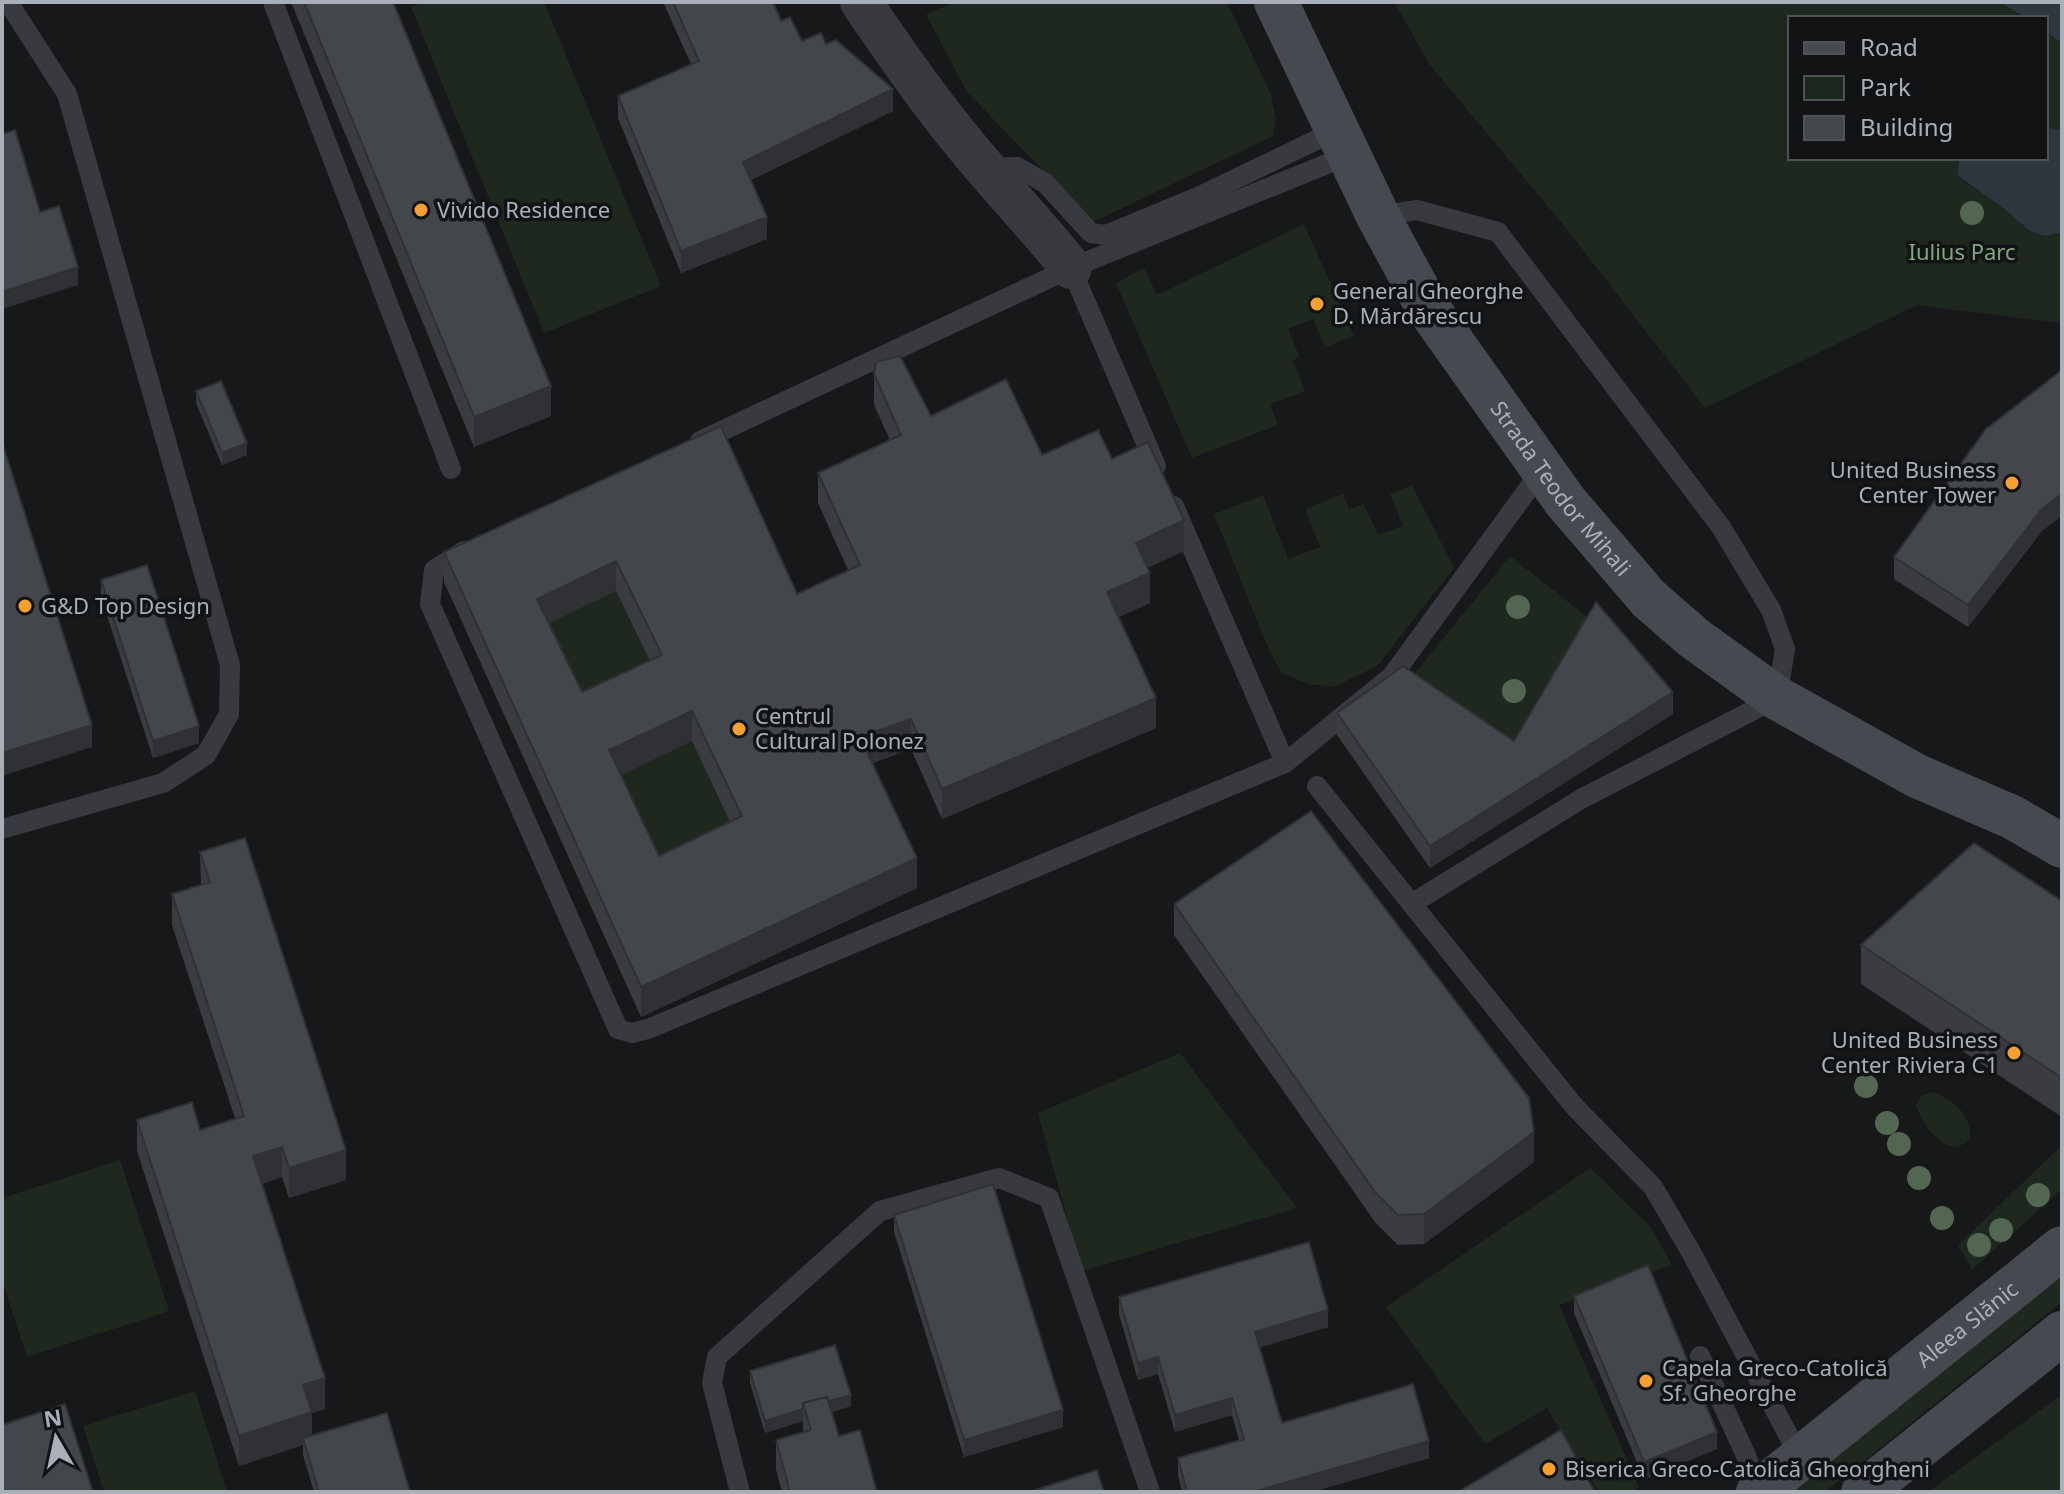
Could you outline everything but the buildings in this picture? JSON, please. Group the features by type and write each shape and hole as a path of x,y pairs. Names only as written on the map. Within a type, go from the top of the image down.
{"main road":[{"name":"Strada Teodor Mihali","path":"1276,2 1378,216 1428,308 1542,470 1597,542 1649,599 1694,638 1777,698 1917,776 2012,817 2062,846"},
{"name":"Strada Teodor Mihali","path":"2012,817 2062,831"},
{"name":"Aleea Slănic","path":"1759,1492 2062,1248"},
{"path":"1863,1492 2062,1333"}],"street":[{"path":"861,2 960,138 1071,268"}],"lane":[{"path":"2,829 163,783 206,755 229,714 230,665 67,94 8,2"},
{"path":"273,2 451,469"},
{"path":"987,168 1017,167 1045,183 1091,233 1106,235 1343,142"},
{"path":"682,449 1343,142"},
{"path":"1378,216 1417,210 1498,232 1721,527 1771,610 1785,649 1777,698 1581,799 1413,903"},
{"path":"1071,268 1285,763"},
{"path":"486,541 434,570 430,604 618,1029 632,1033 1285,763 1392,676 1542,470"},
{"path":"1317,786 1574,1106 1653,1187 1801,1459"},
{"path":"740,1492 712,1383 717,1357 880,1211 999,1178 1049,1198 1150,1492"},
{"path":"1700,1356 1745,1453 1759,1492"}],"green space":[{"path":"424,2 544,2 661,286 544,333 411,7"},
{"path":"954,2 1227,2 1270,92 1276,118 1273,136 1093,222 967,92 926,15"},
{"name":"Iulius Parc","path":"1394,2 2000,2 2023,16 1788,16 1788,160 1959,160 1958,177 2002,207 2030,231 2045,236 2062,232 2062,323 1917,305 1705,408 1566,228 1430,65"},
{"path":"2048,33 2062,43 2062,130 2048,127"},
{"path":"1304,224 1354,336 1325,347 1313,319 1288,329 1299,357 1293,360 1305,391 1270,404 1278,425 1192,458 1116,283 1144,268 1157,295"},
{"path":"1412,485 1454,568 1377,666 1334,687 1308,684 1282,673 1269,650 1214,514 1263,495 1288,559 1320,547 1305,509 1343,494 1349,509 1364,504 1378,535 1403,526 1390,494"},
{"path":"1510,556 1596,624 1514,763 1403,688"},
{"path":"616,591 662,685 582,723 537,629"},
{"path":"692,741 742,847 659,887 609,781"},
{"path":"1180,1053 1297,1208 1082,1271 1038,1113"},
{"path":"1934,1092 1960,1109 1968,1122 1970,1138 1962,1145 1954,1147 1937,1139 1919,1113 1916,1105 1922,1095"},
{"path":"2062,1145 2062,1189 1972,1270 1958,1245"},
{"path":"120,1160 169,1311 27,1357 2,1281 2,1198"},
{"path":"1590,1168 1650,1226 1672,1265 1559,1305 1639,1487 1631,1492 1598,1492 1547,1408 1485,1444 1386,1307"},
{"path":"2062,1276 2062,1302 1825,1492 1787,1492"},
{"path":"195,1391 227,1492 104,1492 83,1426"},
{"path":"2062,1394 2062,1492 1928,1492 2050,1403"}],"shaded area":[{"path":"2000,2 2062,2 2062,43 2048,33 2048,16 2023,16"},
{"path":"2048,127 2062,130 2062,232 2045,236 2030,231 1958,176 1959,160 2048,160"}],"place":[{"name":"Vivido Residence","path":"421,210"},
{"name":"General Gheorghe D. Mărdărescu","path":"1317,304"},
{"name":"United Business Center Tower","path":"2012,483"},
{"name":"G&D Top Design","path":"25,606"},
{"name":"Centrul Cultural Polonez","path":"739,729"},
{"name":"United Business Center Riviera C1","path":"2014,1053"},
{"name":"Capela Greco-Catolică Sf. Gheorghe","path":"1646,1381"},
{"name":"Biserica Greco-Catolică Gheorgheni","path":"1549,1469"}]}
